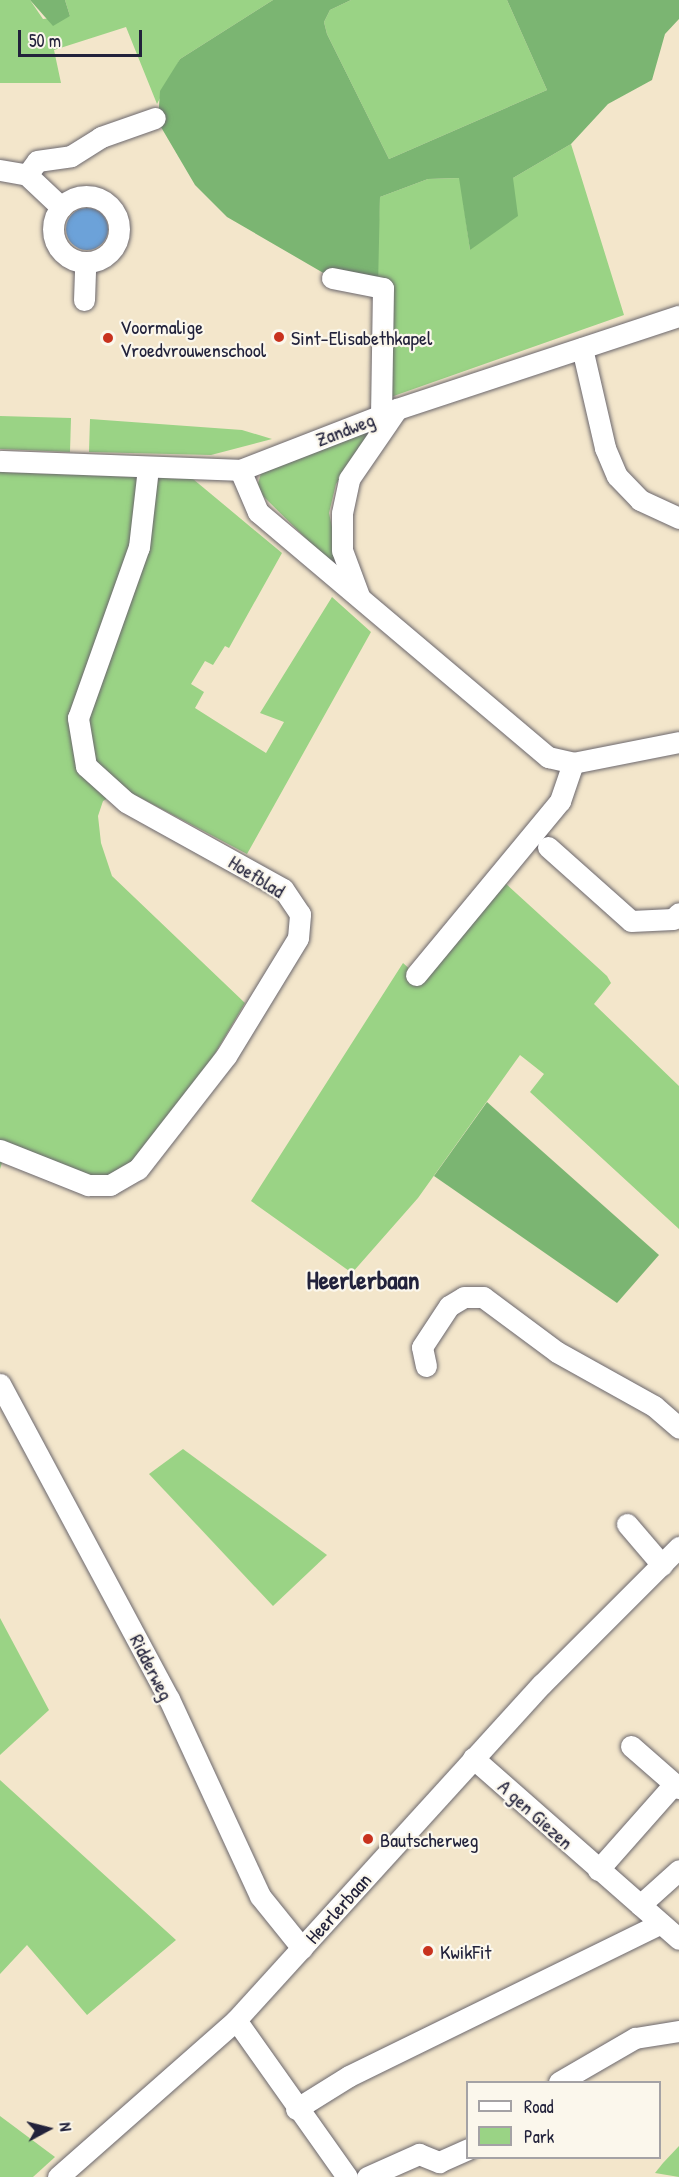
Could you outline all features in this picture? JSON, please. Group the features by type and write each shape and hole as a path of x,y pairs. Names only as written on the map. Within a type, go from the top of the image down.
{"street":[{"path":"27,174 37,161 71,156 101,137 155,118"},
{"path":"0,170 27,174 61,207"},
{"path":"90,196 116,215 113,247 85,262 58,247 53,227 61,207 90,196"},
{"path":"84,300 85,262"},
{"path":"332,278 383,288 389,412 349,479 342,513 342,550 360,599"},
{"name":"Zandweg","path":"0,461 240,470 389,412 679,316"},
{"path":"582,348 605,448 617,476 640,500 679,518"},
{"name":"Hoefblad","path":"0,1150 88,1185 110,1185 138,1169 226,1056 298,938 300,914 284,889 126,802 86,766 78,718 139,547 148,468"},
{"path":"240,470 258,512 529,745 548,757 573,763 679,741"},
{"path":"416,975 540,840 560,801 573,763"},
{"path":"540,840 631,921 673,919 679,913"},
{"path":"426,1366 422,1347 449,1306 464,1297 483,1297 557,1352 654,1406 679,1428"},
{"name":"Ridderweg","path":"0,1384 168,1699 260,1896 302,1948"},
{"path":"627,1524 662,1565"},
{"name":"Heerlerbaan","path":"58,2177 236,2020 473,1758 679,1547"},
{"path":"598,1870 677,1786 631,1746"},
{"name":"A gen Giezen","path":"473,1758 679,1939"},
{"path":"640,1905 679,1870"},
{"path":"296,2109 349,2076 661,1923"},
{"path":"236,2020 296,2109 347,2177"},
{"path":"561,2081 635,2038 679,2031"},
{"path":"367,2177 419,2154 439,2162 466,2150"}],"green space":[{"path":"0,0 30,0 43,19 70,16 65,0 273,0 180,59 157,104 126,27 54,50 61,83 0,83"},
{"path":"30,0 65,0 70,16 53,26"},
{"path":"273,0 351,0 330,10 324,22 327,34 389,159 547,90 507,0 679,0 679,19 665,34 652,80 608,104 571,144 513,178 518,216 470,250 459,178 428,179 380,197 378,286 332,278 227,217 195,185 158,122 160,91 180,59"},
{"path":"351,0 507,0 547,90 389,159 327,34 324,22 330,10"},
{"path":"571,144 624,315 371,404 380,197 428,179 460,178 470,250 513,178"},
{"path":"0,416 71,418 70,452 0,449"},
{"path":"90,419 242,430 272,439 211,455 89,452"},
{"path":"376,427 336,484 329,513 342,574 263,496 258,484 263,466"},
{"path":"0,472 193,479 282,553 229,648 225,646 213,665 205,661 191,684 204,692 195,708 266,753 284,722 260,713 332,597 371,632 247,854 139,797 118,792 103,801 98,816 101,843 112,876 245,1003 195,1087 127,1169 95,1179 7,1147 0,1169"},
{"path":"504,882 607,976 611,983 594,1004 679,1086 679,1229 530,1092 544,1074 520,1055 418,1198 352,1273 251,1201 403,963 423,981"},
{"path":"487,1102 659,1255 617,1303 434,1176"},
{"path":"183,1449 327,1555 273,1606 149,1474"},
{"path":"0,1618 49,1710 0,1755"},
{"path":"0,1780 176,1940 87,2015 27,1945 0,1974"},
{"path":"0,2116 55,2157 33,2177 0,2177"},
{"path":"679,2146 679,2177 655,2173 663,2163"}],"water":[{"path":"87,208 95,209 102,214 107,221 107,237 102,244 95,249 87,250 79,249 72,244 67,237 66,229 67,221 72,214 79,209"}],"place":[{"name":"Sint-Elisabethkapel","path":"279,337"},
{"name":"Voormalige Vroedvrouwenschool","path":"108,338"},
{"name":"Bautscherweg","path":"368,1839"},
{"name":"KwikFit","path":"428,1951"}],"district":[{"name":"Heerlerbaan","path":"363,1280"}]}
